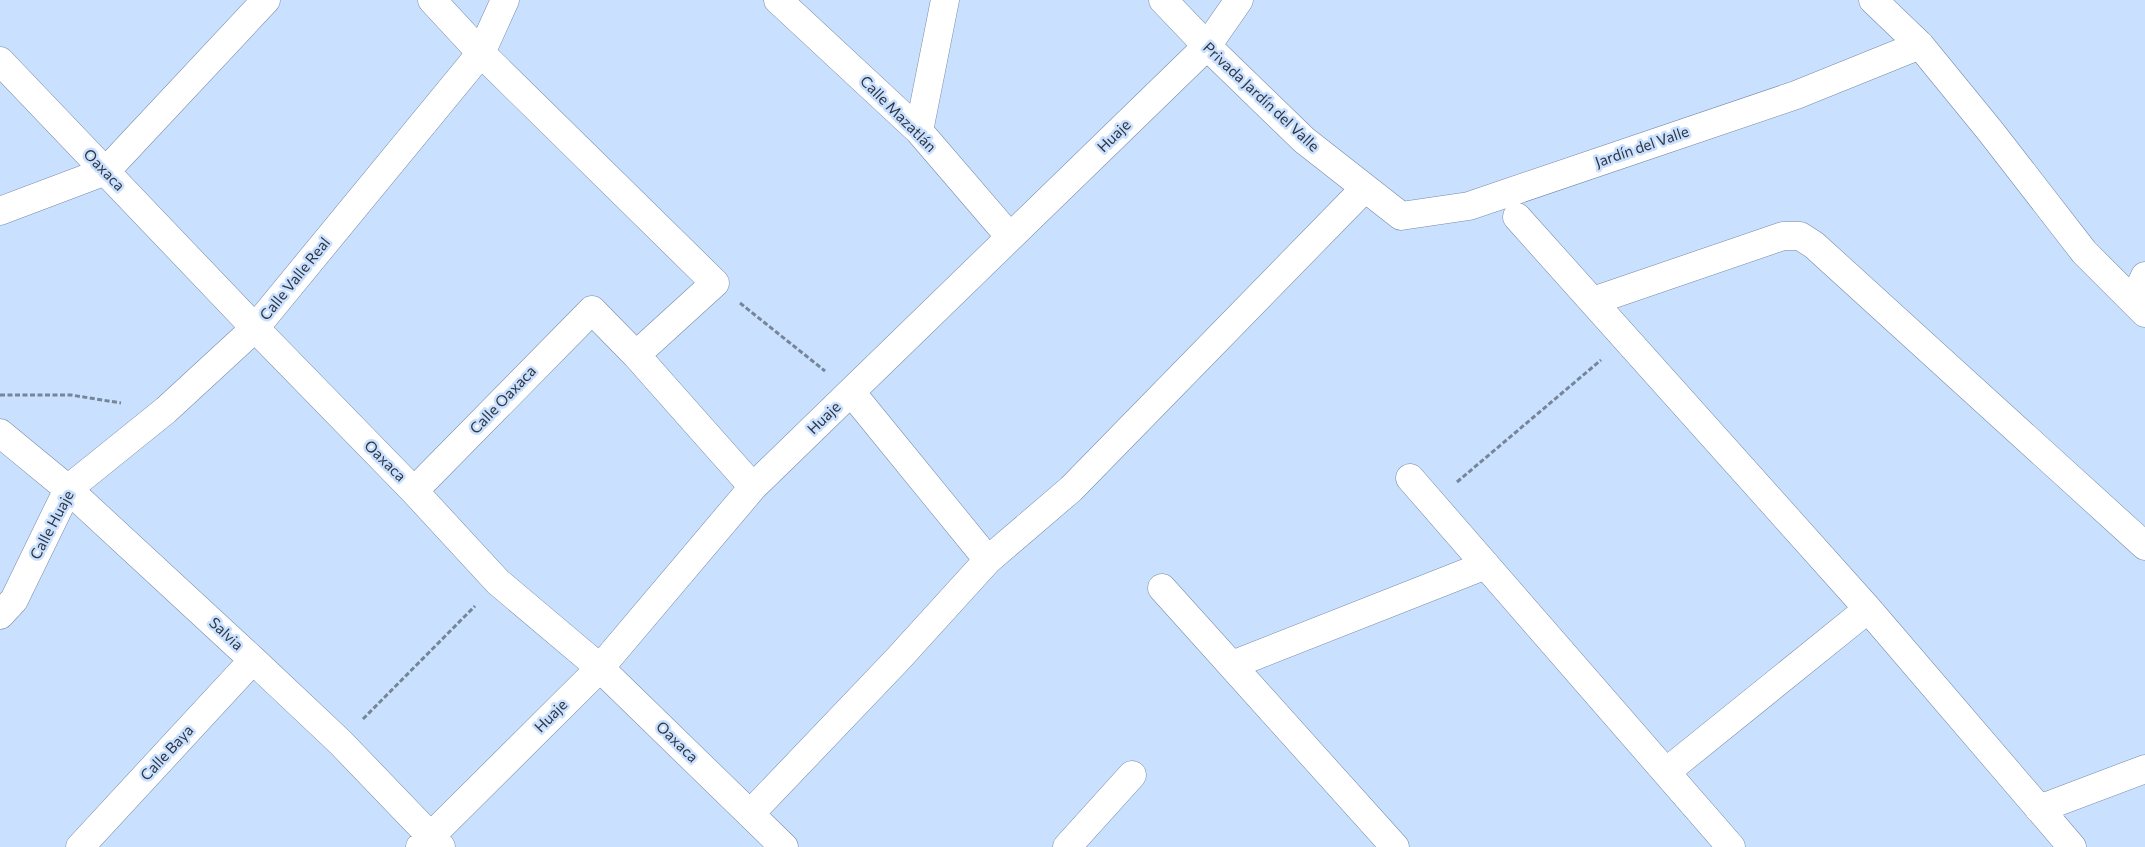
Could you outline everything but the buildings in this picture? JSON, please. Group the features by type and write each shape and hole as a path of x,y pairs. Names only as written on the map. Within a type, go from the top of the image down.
{"street":[{"path":"0,211 106,171 266,0"},
{"path":"432,0 481,53 715,283 636,355 753,487"},
{"name":"Calle Valle Real","path":"166,410 254,328 481,53 505,0"},
{"name":"Calle Mazatlán","path":"778,0 919,131 1010,236"},
{"path":"919,131 945,0"},
{"name":"Privada Jardín del Valle","path":"1163,0 1207,46 1304,140 1365,188"},
{"name":"Huaje","path":"430,844 600,668 753,487 1207,46 1239,0"},
{"path":"1872,0 1920,45 1991,132 2084,252 2139,307"},
{"name":"Jardín del Valle","path":"1365,188 1401,216 1469,206 1796,95 1920,45"},
{"name":"Oaxaca","path":"0,61 254,328 414,491 498,582 600,668 784,847"},
{"path":"751,813 898,659 988,560 1070,489 1365,188"},
{"path":"1517,218 1868,609 2072,847"},
{"path":"1593,301 1783,236 1800,236 1822,252 2145,546"},
{"path":"2139,307 2145,276"},
{"name":"Calle Oaxaca","path":"414,491 592,310 636,355"},
{"path":"851,392 988,560"},
{"name":"Calle Huaje","path":"0,614 14,600 68,489 166,410"},
{"name":"Salvia","path":"0,434 68,489 340,742 430,844"},
{"path":"1410,478 1731,847"},
{"path":"1232,665 1486,565"},
{"path":"1162,588 1395,847"},
{"path":"1666,772 1868,609"},
{"name":"Calle Baya","path":"80,847 253,660"},
{"path":"2039,809 2145,769"},
{"path":"1068,847 1132,775"}],"path":[{"path":"715,283 851,392"},
{"path":"1432,503 1626,339"},
{"path":"0,395 71,394 166,410"},
{"path":"340,742 498,582"}]}
